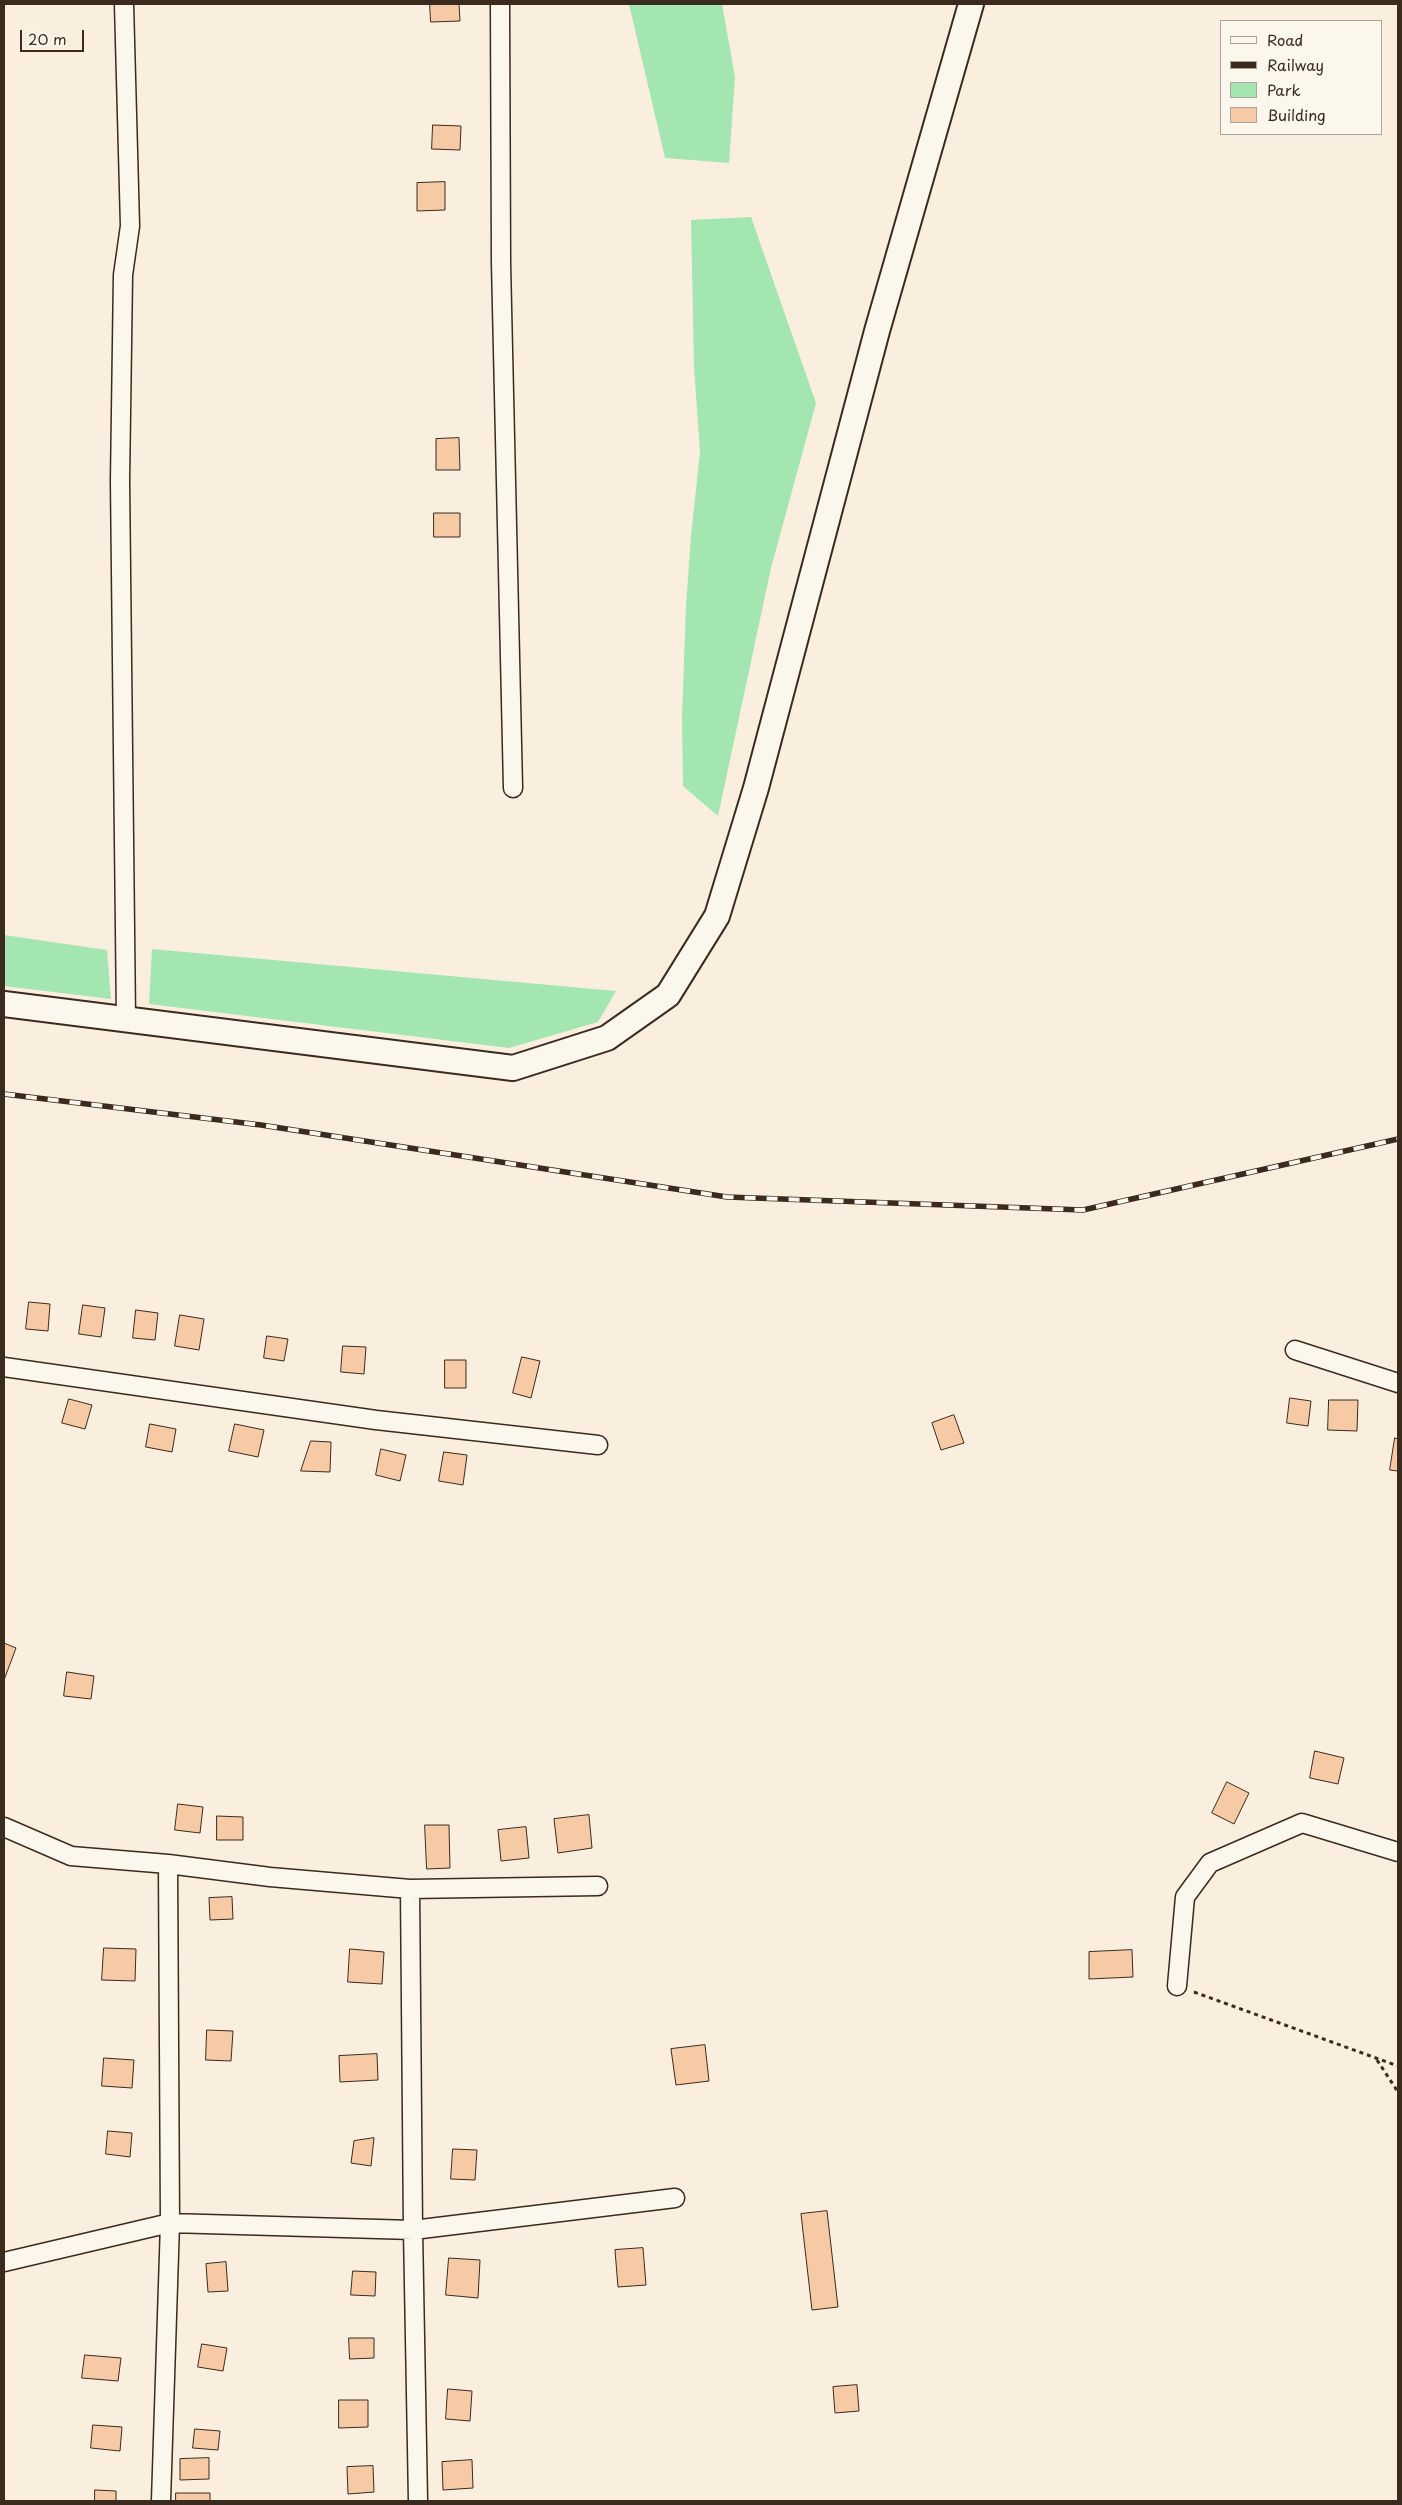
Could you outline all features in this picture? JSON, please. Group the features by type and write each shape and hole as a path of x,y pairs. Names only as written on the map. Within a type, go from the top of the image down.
{"street":[{"path":"124,4 130,226 123,275 120,480 126,1019"},
{"path":"500,4 501,263 513,788"},
{"path":"4,1004 513,1068 606,1038 668,996 717,916 720,907 758,778 877,331 972,4"},
{"path":"1295,1350 1398,1383"},
{"path":"4,1367 376,1420 598,1445"},
{"path":"1177,1986 1185,1897 1210,1863 1302,1823 1398,1852"},
{"path":"4,1827 71,1856 168,1864 270,1877 410,1889 598,1886"},
{"path":"160,2501 170,2223 168,1864"},
{"path":"410,1889 418,2501"},
{"path":"4,2262 170,2223 413,2230 675,2198"}],"path":[{"path":"1177,1986 1398,2066"},
{"path":"1377,2059 1398,2092"}],"green space":[{"path":"629,4 722,4 735,77 729,163 665,158"},
{"path":"751,217 816,403 771,568 718,816 683,786 682,716 686,606 700,452 694,367 691,220"},
{"path":"4,935 107,950 111,999 4,986"},
{"path":"152,949 616,991 598,1022 509,1048 149,1004"}],"building":[{"path":"430,4 459,4 460,21 431,22"},
{"path":"433,125 461,126 460,150 432,149"},
{"path":"445,182 445,210 417,211 417,183"},
{"path":"459,438 460,470 436,470 436,439"},
{"path":"434,513 460,513 460,537 434,537"},
{"path":"29,1302 50,1304 48,1331 26,1329"},
{"path":"83,1305 105,1308 101,1337 79,1334"},
{"path":"136,1310 158,1313 155,1340 133,1338"},
{"path":"180,1315 204,1319 199,1350 175,1346"},
{"path":"267,1336 288,1339 284,1361 264,1358"},
{"path":"343,1346 366,1347 364,1374 341,1372"},
{"path":"522,1357 540,1361 531,1398 513,1393"},
{"path":"445,1360 466,1360 466,1388 445,1388"},
{"path":"1290,1398 1311,1401 1308,1426 1287,1423"},
{"path":"69,1399 92,1405 85,1429 62,1423"},
{"path":"1329,1400 1358,1400 1357,1431 1328,1430"},
{"path":"954,1415 964,1443 941,1450 932,1423"},
{"path":"150,1424 176,1429 172,1452 146,1447"},
{"path":"235,1424 264,1430 258,1457 229,1451"},
{"path":"1395,1438 1398,1439 1398,1471 1390,1470"},
{"path":"311,1441 331,1442 330,1472 301,1471"},
{"path":"381,1449 406,1455 400,1481 376,1475"},
{"path":"444,1452 467,1455 463,1485 439,1481"},
{"path":"4,1643 16,1648 4,1680"},
{"path":"67,1672 94,1676 91,1699 64,1696"},
{"path":"1315,1751 1344,1758 1338,1784 1310,1778"},
{"path":"1227,1782 1249,1793 1234,1824 1212,1813"},
{"path":"178,1804 203,1807 200,1833 175,1830"},
{"path":"589,1815 592,1848 558,1853 554,1819"},
{"path":"217,1816 243,1817 243,1840 217,1840"},
{"path":"425,1825 449,1825 450,1868 427,1869"},
{"path":"526,1827 529,1858 501,1861 498,1830"},
{"path":"232,1897 233,1919 210,1920 209,1898"},
{"path":"104,1948 136,1949 135,1981 102,1980"},
{"path":"350,1949 384,1952 382,1984 348,1982"},
{"path":"1132,1950 1133,1977 1089,1979 1089,1952"},
{"path":"207,2030 233,2031 231,2061 206,2060"},
{"path":"705,2045 709,2081 676,2085 671,2049"},
{"path":"377,2054 378,2080 340,2082 339,2056"},
{"path":"104,2058 134,2060 132,2088 102,2086"},
{"path":"108,2131 132,2133 130,2157 106,2154"},
{"path":"374,2138 371,2166 351,2163 354,2141"},
{"path":"453,2149 477,2150 475,2180 451,2179"},
{"path":"827,2211 838,2307 812,2310 801,2214"},
{"path":"643,2248 646,2285 618,2287 615,2250"},
{"path":"449,2258 480,2260 478,2298 446,2295"},
{"path":"226,2262 228,2291 208,2292 206,2264"},
{"path":"353,2271 376,2272 375,2296 351,2295"},
{"path":"349,2338 374,2338 374,2358 350,2359"},
{"path":"202,2344 227,2348 223,2371 198,2367"},
{"path":"85,2355 121,2358 118,2381 82,2378"},
{"path":"857,2385 859,2411 835,2413 833,2387"},
{"path":"448,2389 472,2391 470,2421 446,2419"},
{"path":"339,2400 368,2400 368,2427 339,2428"},
{"path":"93,2425 122,2427 120,2451 91,2448"},
{"path":"195,2429 220,2431 218,2450 193,2448"},
{"path":"209,2458 209,2479 180,2480 180,2459"},
{"path":"472,2460 473,2488 443,2490 442,2462"},
{"path":"373,2466 374,2492 348,2494 347,2467"},
{"path":"95,2490 116,2491 116,2501 95,2501"},
{"path":"176,2493 210,2493 210,2501 176,2501"}],"railway":[{"path":"4,1094 261,1125 727,1197 1083,1210 1398,1139"}]}
